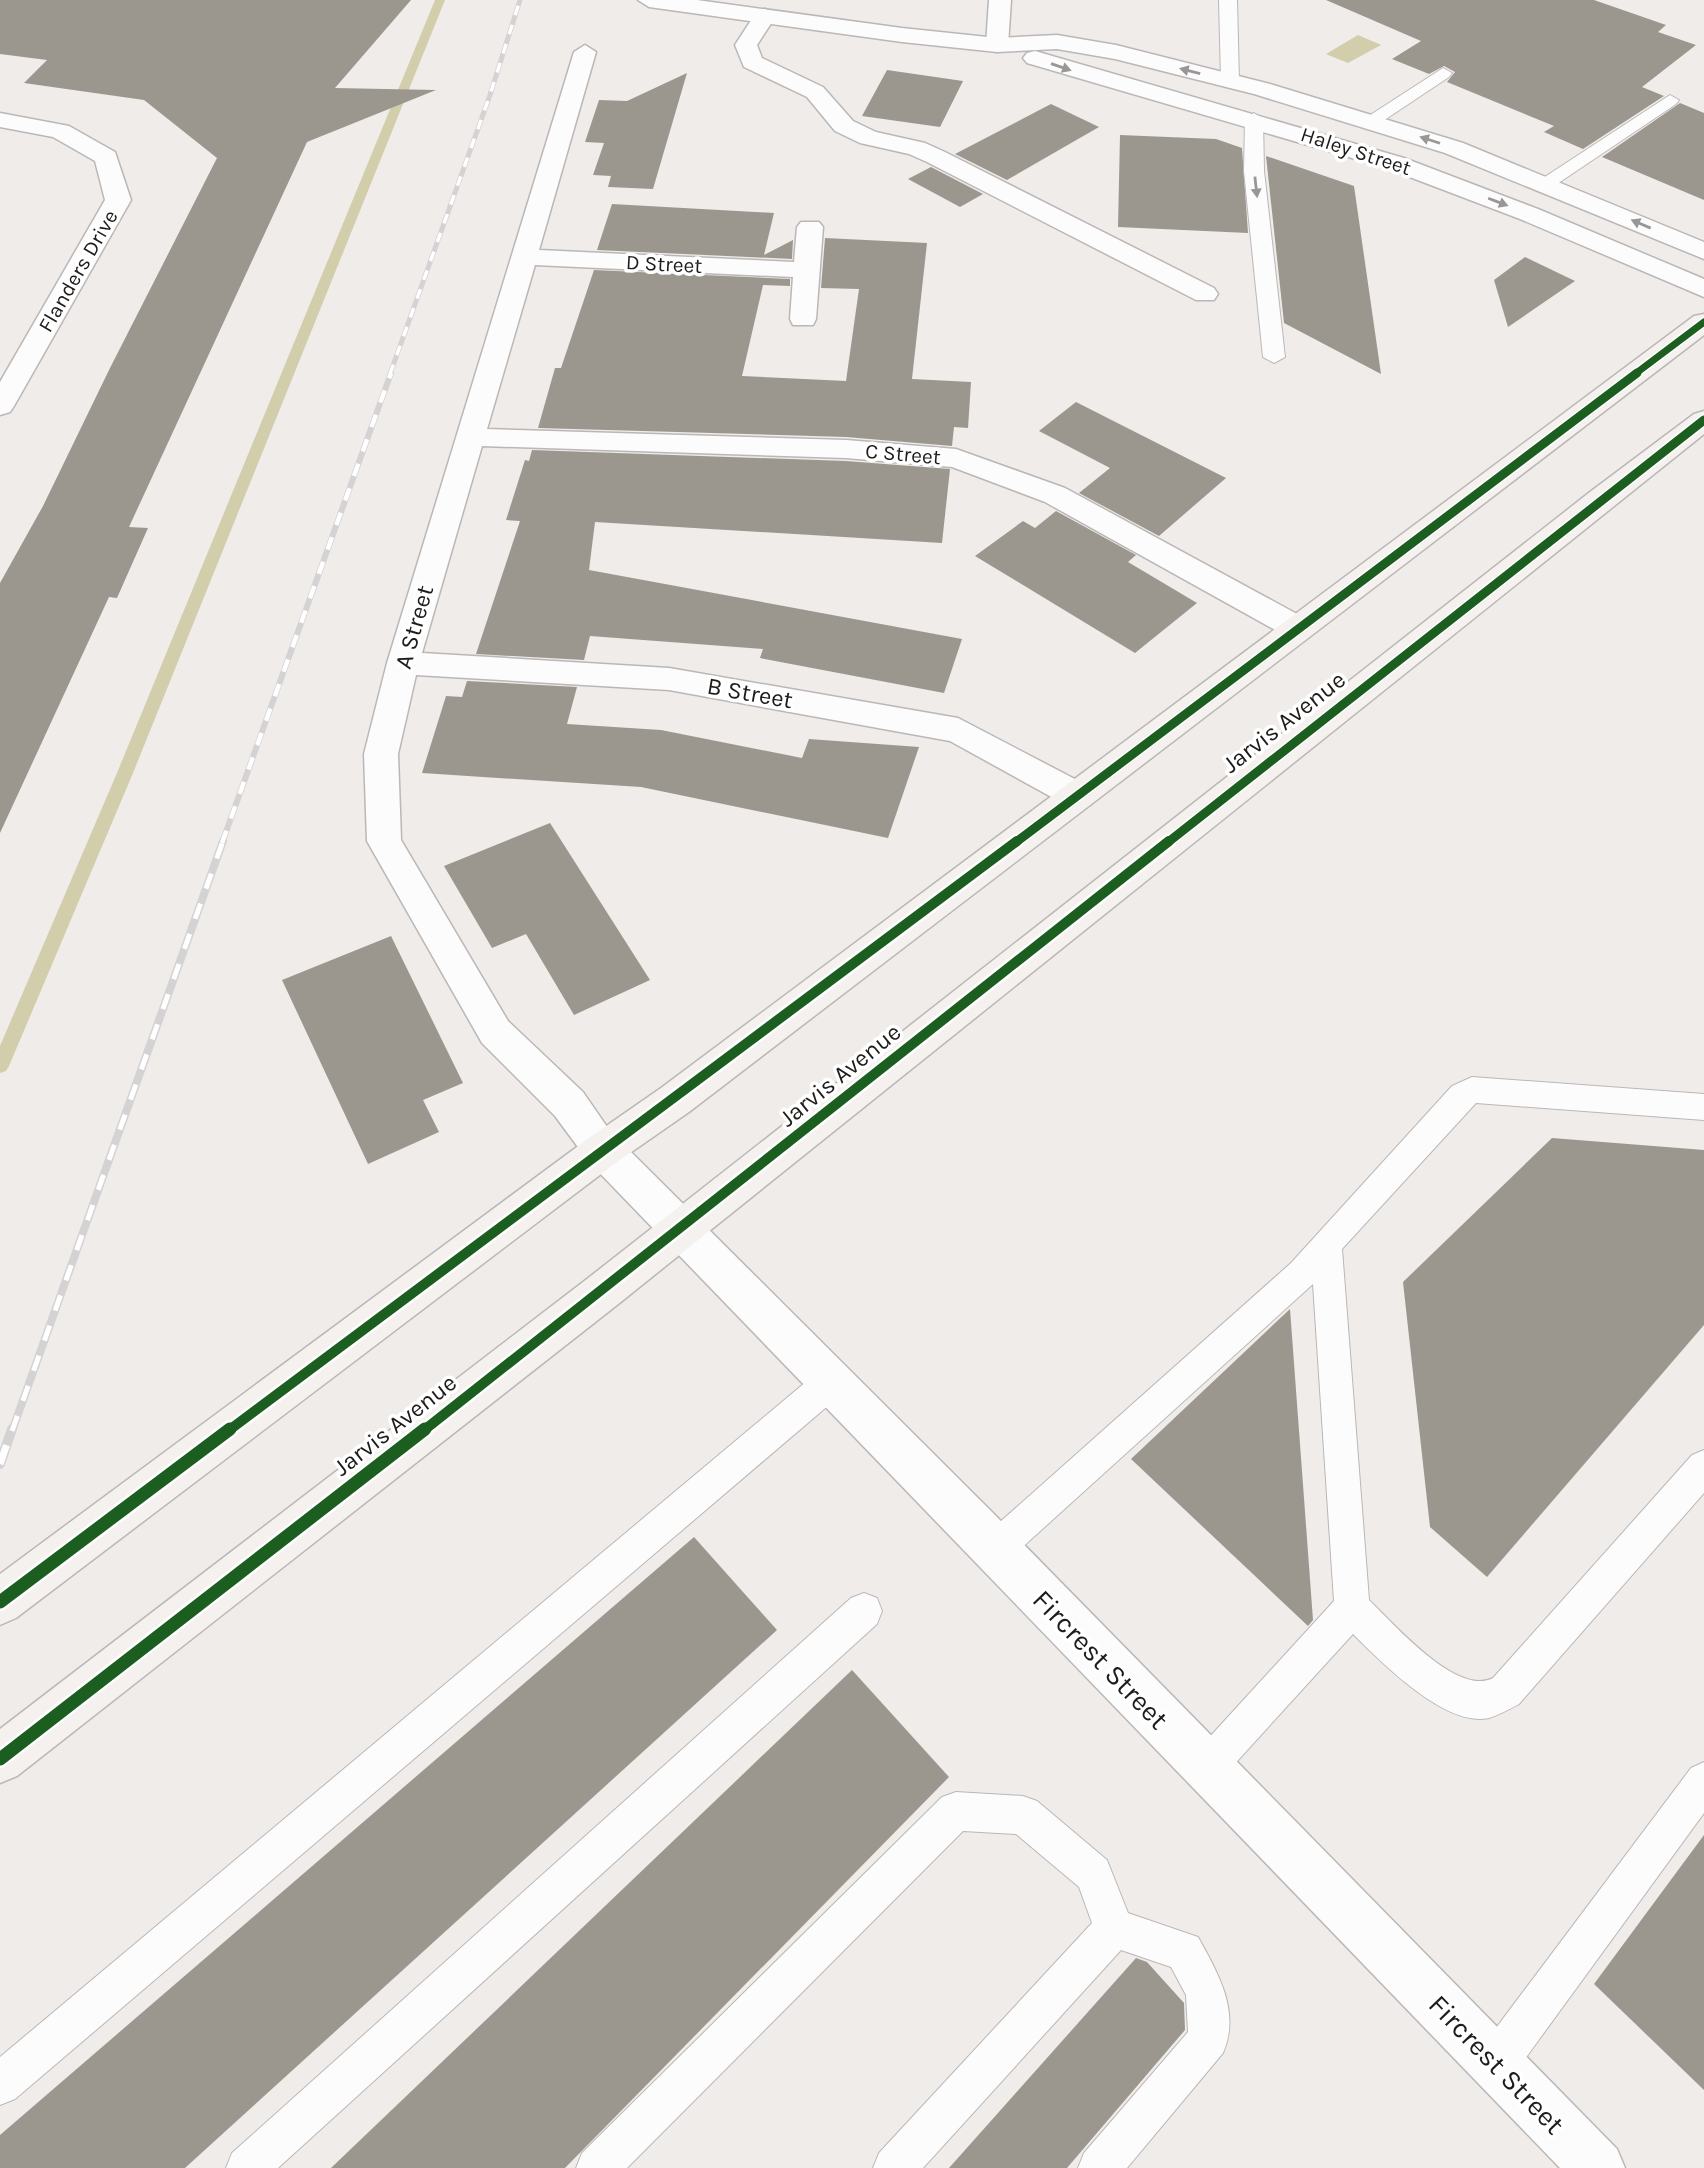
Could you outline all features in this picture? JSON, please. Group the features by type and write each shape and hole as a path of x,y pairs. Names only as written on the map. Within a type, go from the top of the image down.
{"main road":[{"path":"0,1602 603,1150 675,1100 1704,322"},
{"name":"Jarvis Avenue","path":"0,1759 681,1228 1578,516 1704,421"}],"street":[{"name":"Haley Street","path":"649,0 997,45 1057,42 1116,52 1230,81 1454,148 1704,251"},
{"path":"997,45 1000,0"},
{"path":"765,16 747,45 752,62 815,92 844,127 869,138 916,148 936,157 1205,294"},
{"name":"Haley Street","path":"997,45 1073,71 1254,119 1412,169 1556,224 1704,289"},
{"name":"A Street","path":"585,52 403,663 381,754 384,841 495,1032 569,1104 603,1150"},
{"name":"Flanders Drive","path":"0,120 60,131 106,157 118,200 0,406"},
{"path":"803,319 810,226"},
{"name":"D Street","path":"522,257 806,270"},
{"name":"C Street","path":"469,437 846,449 956,458 1055,495 1297,628"},
{"name":"B Street","path":"403,663 669,678 958,730 1078,796"},
{"name":"Fircrest Street","path":"603,1150 740,1285 994,1550 1598,2168"}],"lane":[{"path":"1228,0 1230,81"},
{"path":"1370,121 1443,73"},
{"path":"1544,184 1670,100"},
{"path":"1254,119 1254,171 1274,357"},
{"path":"994,1550 1302,1273 1463,1095 1472,1090 1704,1107"},
{"path":"1326,1245 1352,1608 1440,1688 1461,1697 1488,1700 1506,1691 1704,1467"},
{"path":"0,2084 831,1382"},
{"path":"1207,1767 1352,1608"},
{"path":"247,2168 864,1611"},
{"path":"1496,2063 1704,1781"},
{"path":"597,2168 956,1811 1023,1815 1093,1874 1114,1928"},
{"path":"894,2168 1114,1928"},
{"path":"1099,2168 1209,2039 1206,1991 1184,1951 1114,1928"}],"shaded area":[{"path":"1358,35 1381,45 1348,63 1326,54"}],"building":[{"path":"0,0 411,0 335,88 436,90 307,142 129,527 148,528 117,598 109,597 0,833 0,583 43,506 217,158 144,100 24,83 47,60 0,54"},
{"path":"1326,0 1594,0 1666,25 1658,32 1696,45 1642,87 1664,96 1583,149 1544,132 1554,126 1447,82 1455,72 1444,66 1429,74 1392,59 1421,41"},
{"path":"887,70 963,81 940,127 862,116"},
{"path":"687,73 653,189 608,187 611,176 593,175 604,143 585,142 599,100 627,101"},
{"path":"1680,103 1704,113 1704,200 1602,157"},
{"path":"1051,104 1099,127 1007,180 955,154"},
{"path":"1120,135 1216,139 1242,148 1248,233 1118,227"},
{"path":"1266,156 1354,186 1381,374 1284,323"},
{"path":"931,167 983,194 960,207 908,179"},
{"path":"612,204 774,213 764,255 793,240 792,259 597,250"},
{"path":"825,238 927,243 912,379 971,382 968,428 954,427 952,446 846,437 538,428 555,368 561,368 594,270 790,279 790,286 763,285 742,376 846,381 859,289 821,288"},
{"path":"1525,257 1575,281 1508,327 1494,280"},
{"path":"1076,402 1226,478 1159,536 1079,493 1110,468 1039,431"},
{"path":"532,450 846,461 950,469 942,543 595,522 589,570 962,639 944,693 760,658 763,649 590,636 584,660 476,654 520,521 506,520 525,460 529,461"},
{"path":"1056,511 1136,555 1128,562 1197,603 1135,653 975,556 1023,521 1035,528"},
{"path":"467,681 577,687 567,724 661,730 802,758 809,739 919,747 888,838 641,787 422,773 446,696 462,697"},
{"path":"550,823 650,980 574,1015 526,934 492,948 444,866"},
{"path":"391,936 463,1083 423,1100 439,1132 368,1164 282,980"},
{"path":"1552,1138 1704,1150 1704,1325 1487,1577 1430,1527 1403,1282"},
{"path":"1290,1309 1313,1620 1308,1626 1131,1459"},
{"path":"694,1537 777,1630 185,2168 0,2168 0,2135"},
{"path":"852,1670 949,1777 565,2168 331,2168"},
{"path":"1704,1835 1704,2090 1594,1984"},
{"path":"1136,1958 1147,1962 1184,2003 1185,2030 1067,2168 949,2168"}],"waterway":[{"path":"0,1066 125,773 440,0"}],"railway":[{"path":"390,374 490,95 520,0"},
{"path":"222,843 391,373"},
{"path":"12,1431 223,841"},
{"path":"0,1464 12,1429"}],"cycle path":[{"path":"0,1602 603,1150 675,1100 1704,322"},
{"path":"0,1759 602,1292 1600,499 1704,420"}]}
